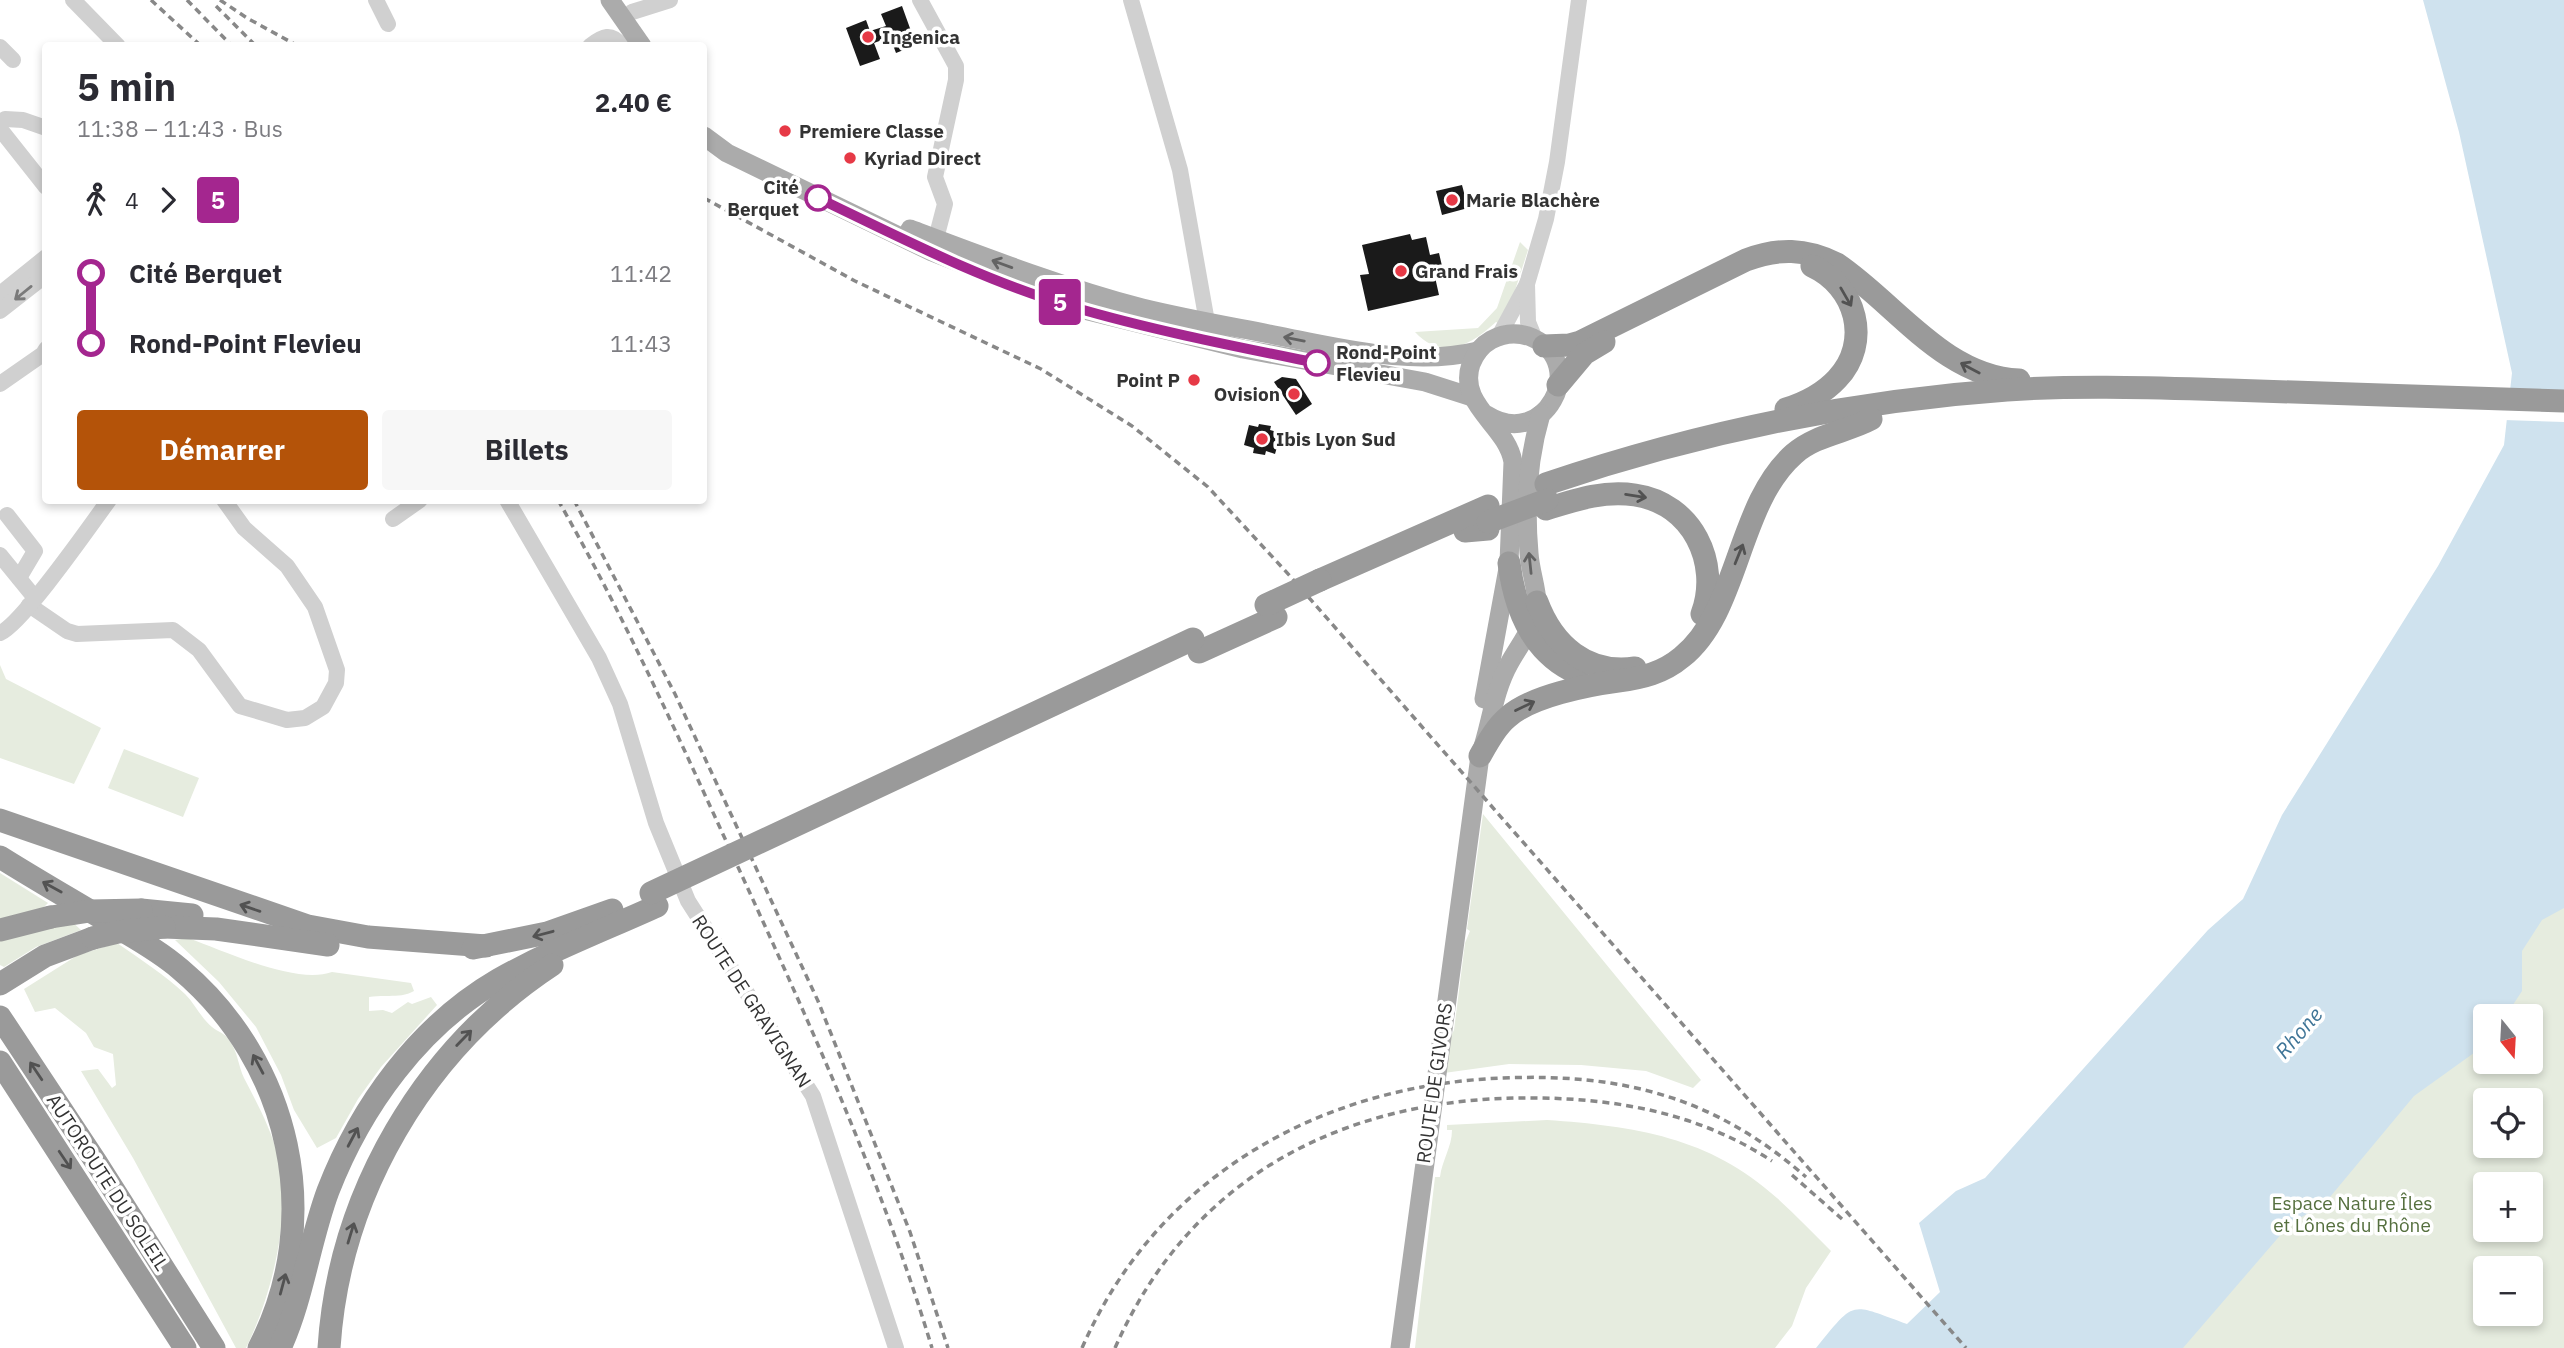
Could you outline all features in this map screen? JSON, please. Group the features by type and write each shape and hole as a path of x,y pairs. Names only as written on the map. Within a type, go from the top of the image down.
{"highway":[{"path":"1540,343 1574,344 1746,260 1772,252 1792,250 1816,255 1837,264 1944,352 1985,376 2015,380 2139,383 2564,414"},
{"path":"0,985 54,951 93,938 132,930 164,927 216,929 395,953 486,946 566,928 654,899 1325,586 1671,445 1806,401 1838,379 1852,356 1856,325 1852,305 1837,283 1817,269 1796,262 1778,262 1756,268 1598,345 1584,354 1558,385"},
{"path":"1671,445 1826,411 1961,394 2059,388 2256,391"},
{"path":"1546,498 1710,451 1871,419 1984,406 2062,403 2564,401"},
{"path":"1480,756 1500,725 1522,707 1545,698 1638,678 1664,669 1684,656 1698,642 1714,615 1762,496 1787,460 1809,443 1854,428 1871,419"},
{"path":"1537,602 1546,624 1557,640 1575,656 1600,667 1623,669 1657,661 1681,645 1699,622 1708,595 1709,571 1692,529 1679,515 1656,500 1638,495 1602,494 1546,498"},
{"path":"1325,586 1465,531 1488,519"},
{"path":"1509,563 1514,594 1529,629 1543,649 1566,668 1587,677 1616,681"},
{"path":"0,820 308,926 368,937 486,946"},
{"path":"0,857 144,942 179,968 225,1014 261,1068 284,1129 292,1172 294,1215 285,1279 259,1348"},
{"path":"329,1348 338,1282 356,1215 384,1153 421,1091 449,1055 500,1004 548,967 654,899"},
{"path":"0,930 51,917 90,911 141,910 230,922 290,938"},
{"path":"280,1348 294,1312 323,1207 337,1170 366,1115 395,1072 427,1036 487,987 526,965 618,924"},
{"name":"AUTOROUTE DU SOLEIL","path":"0,1017 214,1348"},
{"name":"AUTOROUTE DU SOLEIL","path":"0,1062 185,1348"}],"main road":[{"path":"610,0 640,42"},
{"path":"628,6 642,42"},
{"path":"707,137 727,153 791,185 1072,307 1205,330 1406,356 1447,358 1478,351 1499,336 1513,334 1540,343 1556,364 1558,385 1554,398 1541,414 1528,421 1514,424 1500,422 1487,415"},
{"path":"1205,330 1304,361 1425,382 1472,397 1507,443 1512,456 1509,563 1478,735 1480,756"},
{"path":"1472,397 1469,373 1478,351"},
{"path":"1480,756 1489,732 1498,686 1527,637 1537,602 1529,550 1530,480 1534,440 1541,414"},
{"path":"1493,645 1509,629 1517,627 1557,640"},
{"name":"ROUTE DE GIVORS","path":"1400,1348 1480,756"}],"street":[{"path":"73,0 114,42"},
{"path":"376,0 388,24"},
{"path":"628,6 670,0"},
{"path":"920,0 956,66 956,80 934,177 945,204 935,246"},
{"path":"1131,0 1180,170 1205,330"},
{"path":"1499,336 1527,284 1546,219 1558,162 1579,0"},
{"path":"595,42 608,36 615,37 619,42"},
{"path":"0,47 13,60"},
{"path":"0,123 5,119 42,127"},
{"path":"0,129 42,182"},
{"path":"0,294 42,260"},
{"path":"0,311 42,278"},
{"path":"1527,284 1528,322 1540,343"},
{"path":"0,384 42,355"},
{"path":"0,633 10,628 106,504"},
{"path":"0,555 19,578 32,601 67,631 77,634 173,630 199,650 240,706 287,720 315,713 332,694 337,670 315,607 287,566 244,528 227,504"},
{"path":"393,519 414,504"},
{"name":"ROUTE DE GRAVIGNAN","path":"509,504 599,659 620,704 656,823 688,901 813,1096 896,1348"},
{"path":"7,516 35,551 19,578"}],"green space":[{"path":"1520,242 1528,250 1508,312 1500,324 1496,322 1466,343 1446,348 1425,341 1415,332 1478,328 1497,308"},
{"name":"Espace Nature Îles et Lônes du Rhône","path":"2564,652 2564,1348 2068,1348"},
{"path":"0,665 6,679 101,728 74,784 0,758"},
{"path":"124,749 199,778 183,817 108,788"},
{"path":"1483,814 1701,1080 1693,1088 1646,1071 1581,1065 1509,1064 1444,1073 1447,1044 1454,1030 1465,943 1470,931 1467,929"},
{"path":"0,873 48,903 43,908 0,920"},
{"path":"70,920 81,930 36,947 4,967 0,965 0,939"},
{"path":"188,938 260,965 299,974 332,972 411,983 414,991 409,993 369,997 369,1011 383,1010 392,1013 408,1002 412,1004 431,997 437,1005 381,1067 358,1099 336,1138 317,1148 294,1110 281,1075 256,1027 219,982 175,940"},
{"path":"117,943 177,987 208,1023 227,1038 275,1146 282,1179 281,1229 264,1304 246,1348 236,1348 133,1158 81,1071 98,1069 112,1088 116,1085 113,1054 94,1047 86,1033 55,1008 35,1012 24,989 78,955"},
{"path":"1547,1120 1640,1131 1698,1148 1751,1177 1777,1198 1831,1251 1806,1288 1792,1326 1775,1348 1415,1348 1435,1177 1440,1177 1452,1136 1452,1130 1447,1130 1447,1125"}],"water":[{"name":"Rhone","path":"2423,0 2564,0 2564,908 2542,920 2522,951 2522,991 2514,1004 2473,1004 2473,1054 2414,1096 2325,1203 2290,1224 2183,1348 1816,1348 1847,1313 1863,1309 1907,1324 1940,1292 1919,1223 1956,1191 1985,1178 2208,930 2243,899 2282,815 2438,566 2504,445 2512,373 2459,132"}],"pier":[{"path":"2507,392 2564,394 2564,422 2504,420"}],"building":[{"name":"Ingenica","path":"902,6 916,45 896,53 890,37 874,43 880,59 860,66 846,28 866,20 870,31 886,26 881,14"},
{"name":"Marie Blachère","path":"1462,185 1468,208 1442,215 1436,191"},
{"name":"Grand Frais","path":"1410,234 1412,240 1426,237 1430,255 1439,253 1442,266 1433,268 1439,295 1368,311 1360,275 1369,274 1362,245"},
{"name":"Ovision","path":"1282,377 1296,379 1312,404 1296,415 1274,382"},
{"name":"Ibis Lyon Sud","path":"1259,424 1271,426 1270,430 1281,433 1275,454 1266,451 1265,455 1253,453 1254,448 1244,445 1249,425 1258,427"}],"railway":[{"path":"151,0 197,42"},
{"path":"187,0 228,42"},
{"path":"220,0 291,42"},
{"path":"216,6 252,42"},
{"path":"707,200 855,281 1041,369 1132,426 1208,487 1290,576 1966,1348"},
{"path":"560,504 607,590 652,682 792,985 868,1164 932,1348"},
{"path":"576,504 675,694 818,1001 910,1232 948,1348"},
{"path":"1082,1348 1114,1287 1154,1234 1200,1189 1252,1151 1310,1121 1371,1099 1436,1085 1503,1078 1588,1080 1627,1086 1702,1109 1737,1127 1806,1177"},
{"path":"1115,1348 1148,1286 1188,1234 1234,1190 1286,1156 1343,1129 1405,1111 1470,1101 1539,1098 1631,1106 1689,1121 1718,1132 1772,1161"},
{"path":"1792,1175 1842,1219"}],"bus line":[{"name":"5","path":"818,198 932,252 1072,307 1243,349 1317,363"}],"place":[{"name":"Ingenica","path":"868,37"},
{"name":"Premiere Classe","path":"785,131"},
{"name":"Kyriad Direct","path":"850,158"},
{"name":"Cité Berquet","path":"818,198"},
{"name":"Marie Blachère","path":"1452,200"},
{"name":"Grand Frais","path":"1401,271"},
{"name":"Rond-Point Flevieu","path":"1317,363"},
{"name":"Point P","path":"1194,380"},
{"name":"Ovision","path":"1294,394"},
{"name":"Ibis Lyon Sud","path":"1262,439"}]}
